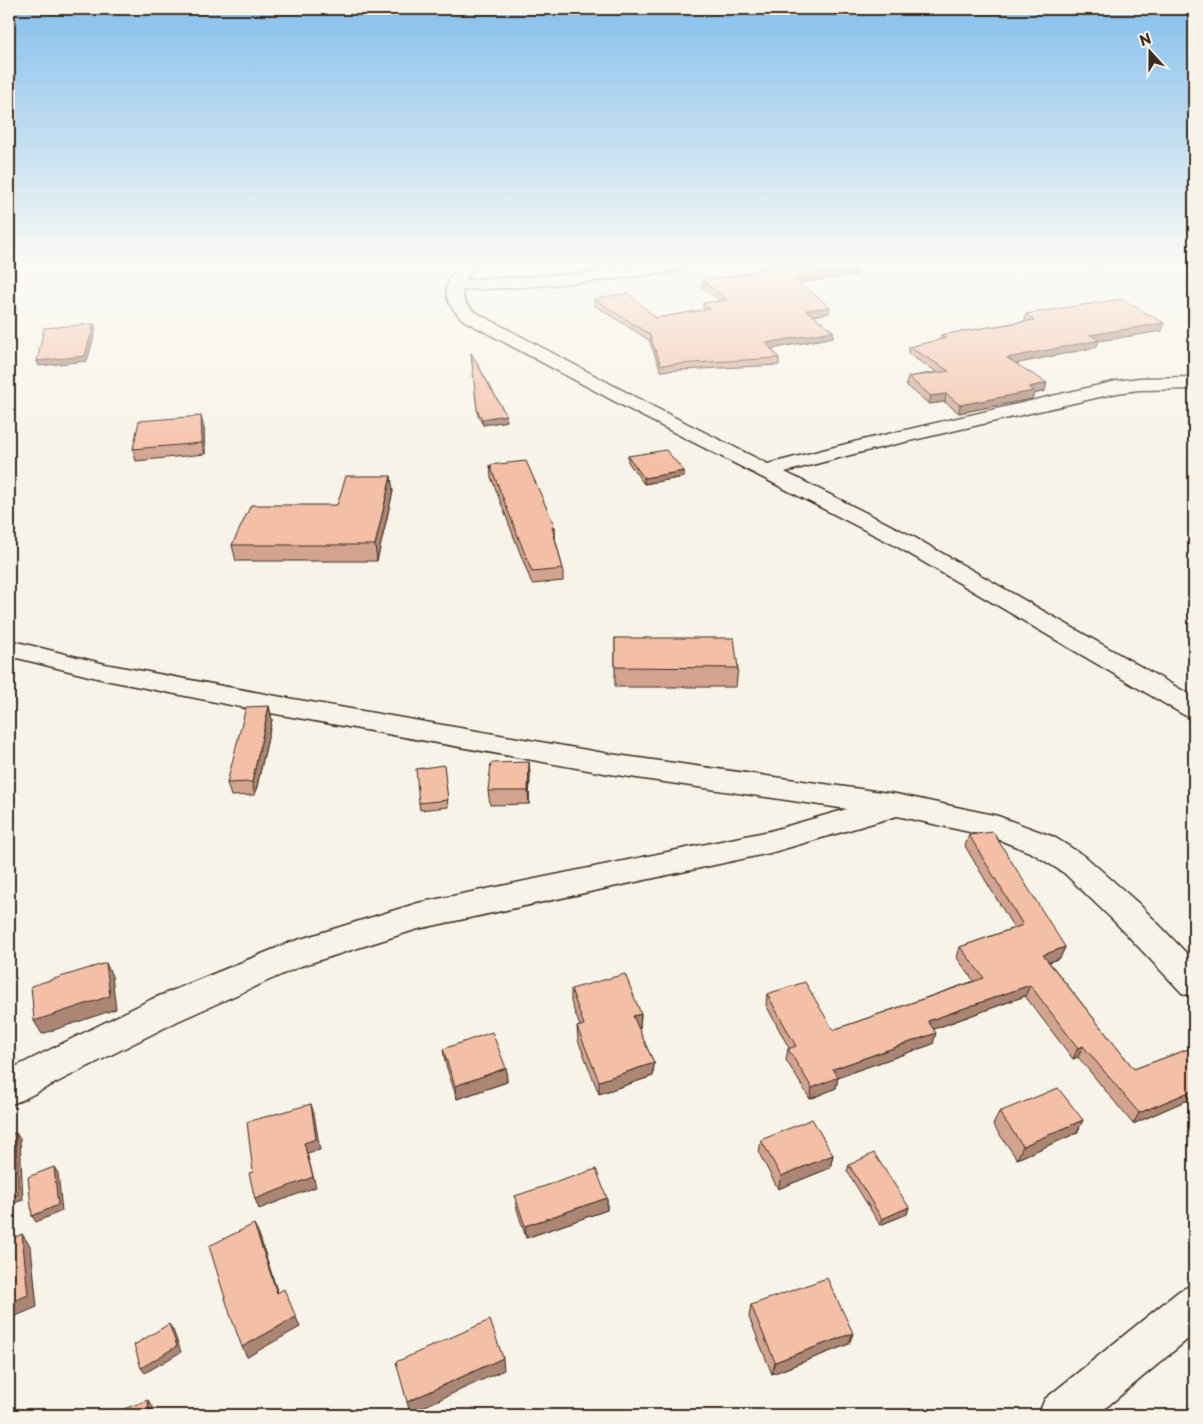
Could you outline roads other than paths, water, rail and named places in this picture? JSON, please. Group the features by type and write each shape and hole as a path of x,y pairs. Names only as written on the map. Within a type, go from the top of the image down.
{"street":[{"path":"494,329 647,411 904,541 1194,708"},
{"path":"766,471 858,447 1117,387 1139,384 1194,382"},
{"path":"9,648 105,672 326,714 610,764 896,805 998,827 1043,845 1075,865 1126,912 1194,983"},
{"path":"9,1088 165,1010 291,956 418,916 770,842 896,805"},
{"path":"1061,1415 1194,1306"}]}
